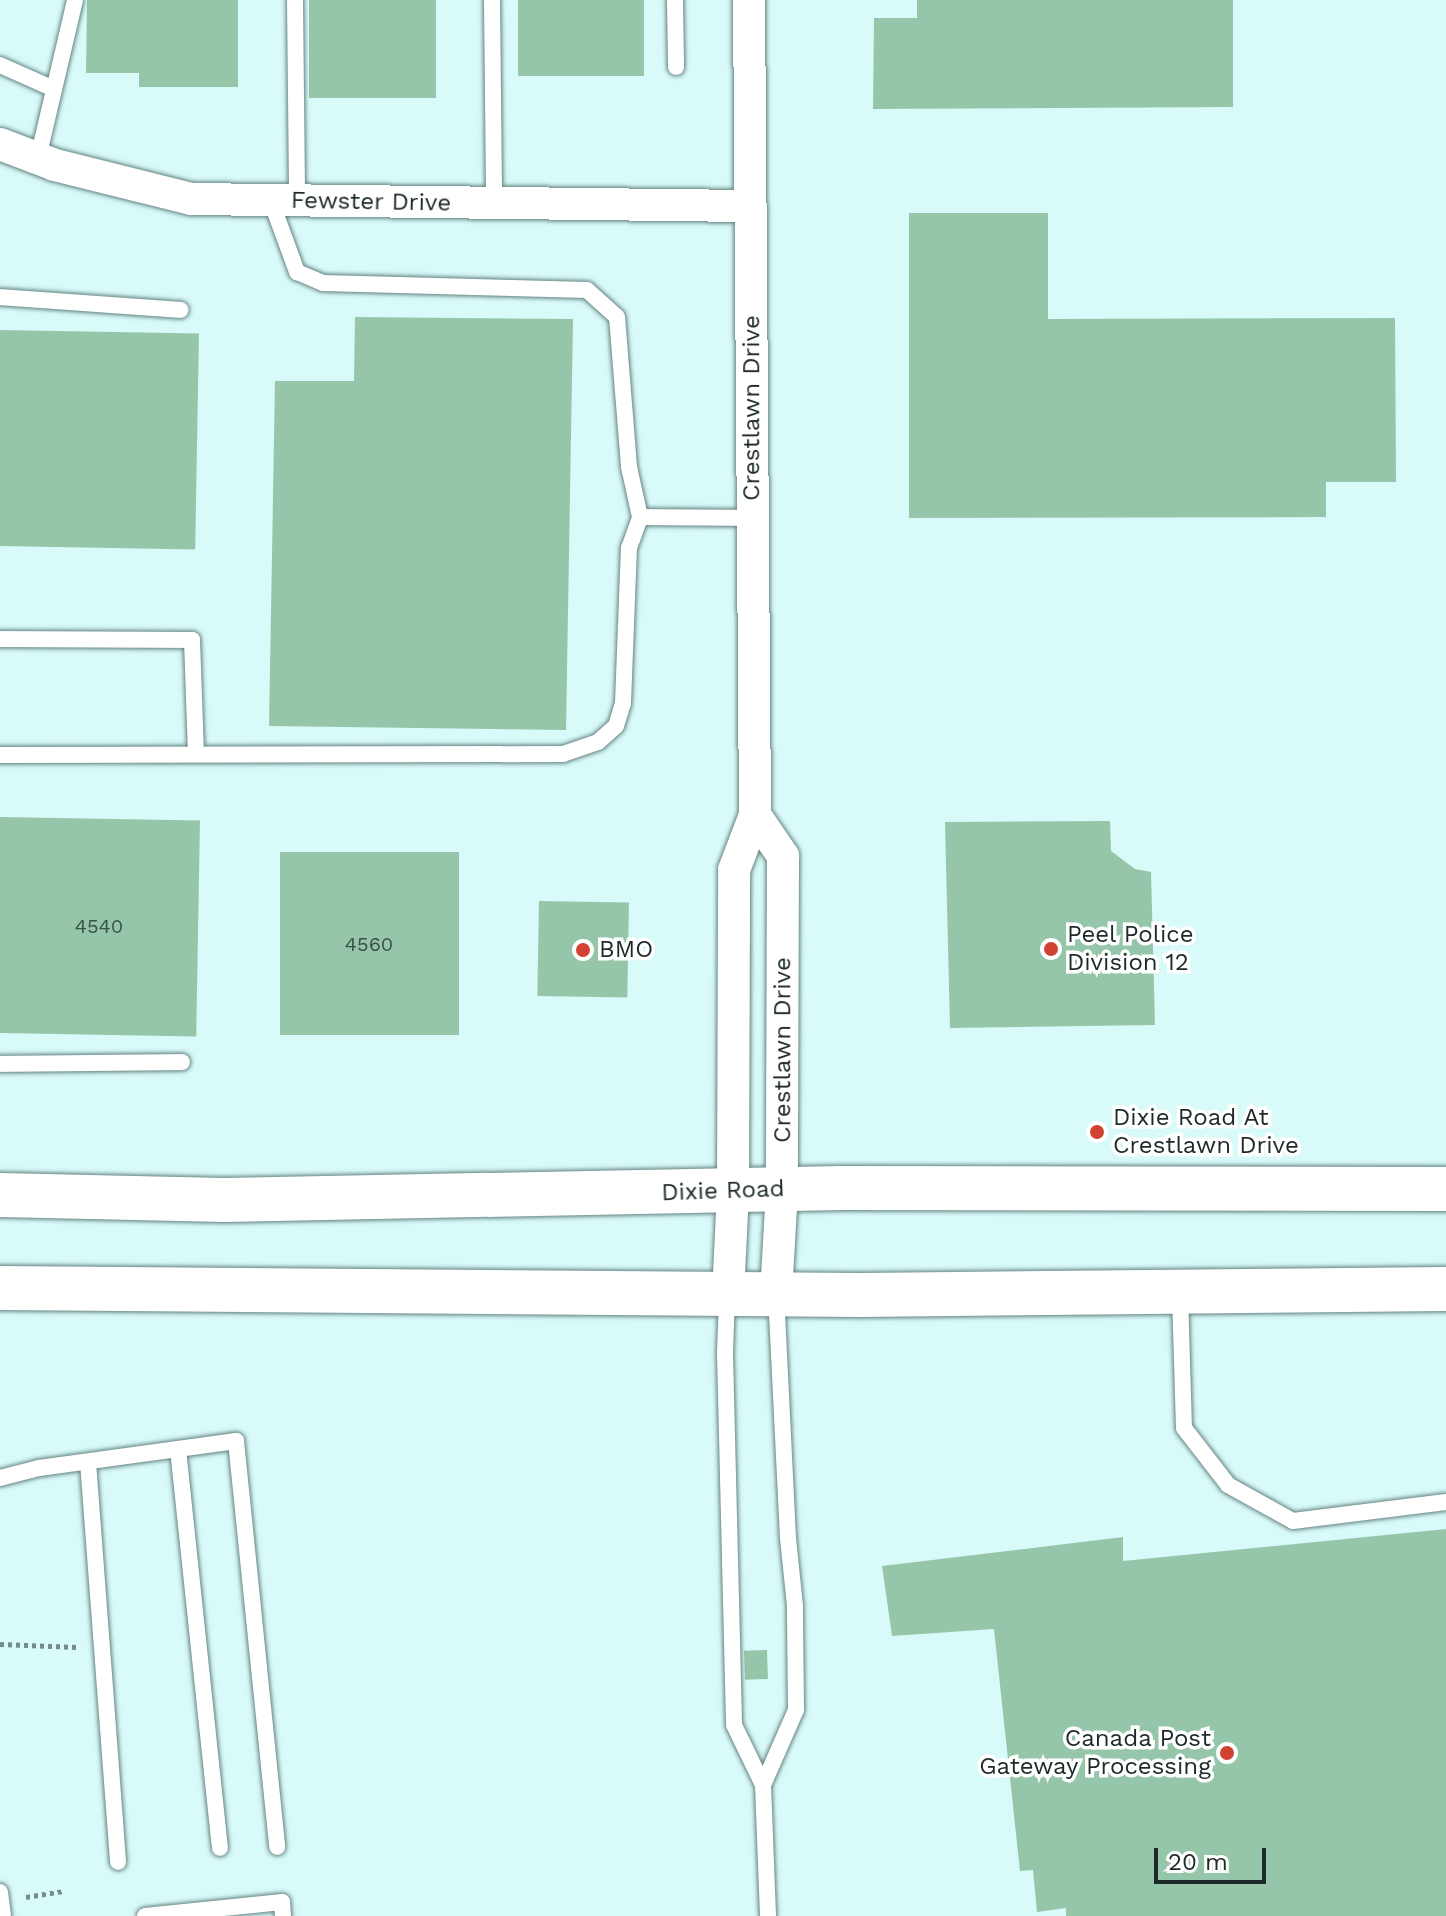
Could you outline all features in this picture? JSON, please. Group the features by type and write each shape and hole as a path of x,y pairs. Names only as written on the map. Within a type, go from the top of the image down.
{"main road":[{"name":"Dixie Road","path":"0,1195 224,1200 782,1190 1446,1189"},
{"path":"0,1288 728,1294 1446,1289"}],"street":[{"name":"Crestlawn Drive","path":"728,1294 733,1192 734,870 755,815 749,0"},
{"name":"Fewster Drive","path":"0,144 38,158 191,199 750,206"},
{"name":"Crestlawn Drive","path":"755,815 783,856 782,1190 776,1294"}],"lane":[{"path":"38,158 75,0"},
{"path":"0,755 563,754 598,742 616,726 623,703 629,548 640,517 629,467 617,317 587,290 323,283 297,272 284,201 295,0"},
{"path":"492,0 494,203"},
{"path":"675,0 676,67"},
{"path":"0,65 54,89"},
{"path":"0,297 181,310"},
{"path":"640,517 753,518"},
{"path":"0,639 192,640 196,754"},
{"path":"0,1064 182,1062"},
{"path":"1180,1292 1184,1428 1228,1485 1293,1521 1446,1502"},
{"path":"728,1294 725,1354 734,1725 763,1785 768,1916"},
{"path":"763,1785 796,1710 795,1606 788,1538 776,1294"},
{"path":"0,1478 236,1441 277,1847"},
{"path":"178,1449 220,1848"},
{"path":"88,1462 118,1862"},
{"path":"0,1892 3,1916"},
{"path":"145,1916 282,1902 283,1916"}],"path":[{"path":"0,1644 102,1648"},
{"path":"1,1900 65,1891"}],"building":[{"path":"87,0 238,0 238,87 139,87 139,73 86,73"},
{"path":"309,0 436,0 436,98 309,98"},
{"path":"518,0 644,0 644,76 518,76"},
{"path":"917,0 1233,0 1233,107 873,109 874,18 917,18"},
{"path":"909,213 1048,213 1048,319 1395,318 1396,482 1326,482 1326,517 909,518"},
{"path":"355,317 573,319 566,730 269,726 275,381 354,381"},
{"path":"0,330 199,333 195,549 0,546"},
{"path":"0,817 200,820 196,1036 0,1033"},
{"name":"Peel Police Division 12","path":"1110,821 1111,851 1135,869 1151,872 1155,1025 950,1028 945,822"},
{"path":"280,852 459,852 459,1035 280,1035"},
{"name":"BMO","path":"539,901 629,903 627,998 537,996"},
{"name":"Canada Post Gateway Processing","path":"1446,1529 1446,1916 1066,1916 1066,1908 1037,1912 1033,1870 1020,1871 994,1629 892,1636 882,1566 1123,1537 1123,1561"},
{"path":"767,1650 768,1679 745,1680 744,1651"}],"place":[{"name":"Peel Police Division 12","path":"1051,949"},
{"name":"BMO","path":"583,950"},
{"name":"Dixie Road At Crestlawn Drive","path":"1097,1132"},
{"name":"Canada Post Gateway Processing","path":"1227,1753"}]}
